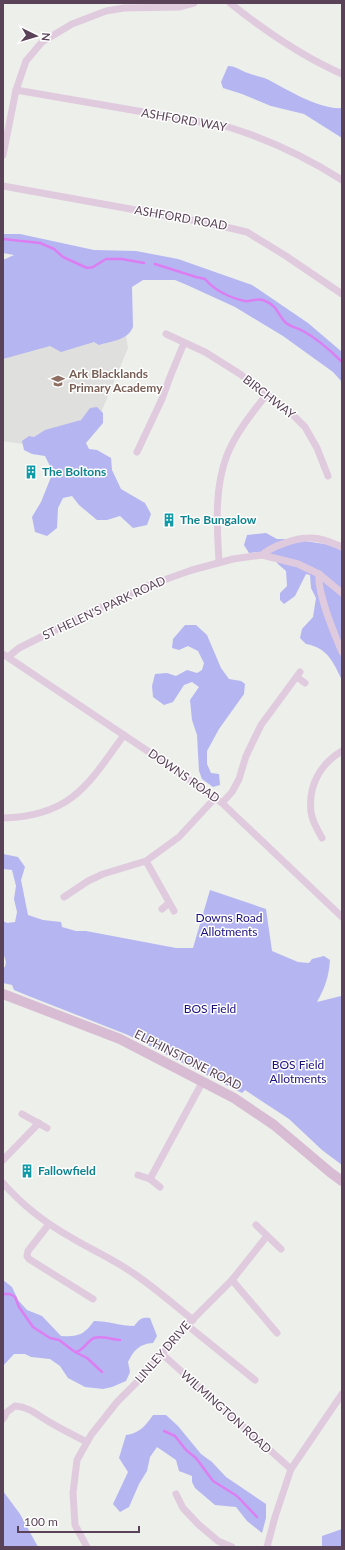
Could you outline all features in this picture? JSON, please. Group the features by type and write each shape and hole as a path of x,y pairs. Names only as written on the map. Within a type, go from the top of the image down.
{"street":[{"path":"3,155 16,90 26,61 42,42 72,24 106,11 124,8 179,8 194,3"},
{"path":"230,3 264,30 325,66 342,74"},
{"name":"ASHFORD WAY","path":"16,90 225,126 256,136 285,148 342,180"},
{"name":"ASHFORD ROAD","path":"3,186 208,223 247,232 280,251 342,294"},
{"name":"BIRCHWAY","path":"166,334 205,352 240,374 290,412 305,427 317,448 328,476"},
{"path":"137,452 162,399 184,343"},
{"path":"219,561 217,518 219,486 227,456 239,433 267,394"},
{"path":"262,555 267,550 280,545 308,538 320,539 342,547"},
{"name":"ST HELEN'S PARK ROAD","path":"4,656 146,586 219,561 262,555 298,564 319,574 342,593"},
{"path":"319,574 318,583 332,630 342,652"},
{"name":"DOWNS ROAD","path":"4,656 124,735 222,803 342,916"},
{"path":"222,803 232,792 239,779 246,756 261,725 298,674 305,683"},
{"path":"3,818 22,817 50,810 62,805 94,777 124,735"},
{"path":"322,838 311,813 311,797 315,780 321,768 342,751"},
{"path":"64,897 88,880 146,862 179,837 215,798"},
{"path":"146,862 174,910"},
{"path":"162,909 169,903"},
{"name":"ELPHINSTONE ROAD","path":"3,994 120,1039 234,1098 274,1125 331,1173 342,1180"},
{"path":"150,1180 203,1082"},
{"path":"22,1114 47,1128"},
{"path":"3,1160 39,1123"},
{"path":"138,1175 150,1180 160,1187"},
{"name":"LINLEY DRIVE","path":"3,1183 33,1212 49,1224 72,1238 102,1253 133,1273 190,1322 137,1382 116,1402 91,1435 77,1460 73,1493 75,1524 87,1547"},
{"path":"49,1224 28,1251 27,1256 29,1259 93,1299"},
{"path":"256,1225 281,1249"},
{"path":"255,1380 190,1322 232,1280 267,1236"},
{"path":"232,1280 277,1333"},
{"name":"WILMINGTON ROAD","path":"162,1354 291,1469"},
{"path":"267,1547 291,1469 342,1394"},
{"path":"3,1419 7,1412 15,1406 22,1407 32,1410 45,1420 87,1442"},
{"path":"176,1494 183,1508 198,1524 218,1541 232,1547"}],"shaded area":[{"name":"Ark Blacklands Primary Academy","path":"3,259 54,264 117,279 128,348 100,415 29,445 3,441"}],"green space":[{"path":"228,66 267,79 314,103 333,108 342,108 342,138 304,114 271,106 223,88 221,82"},
{"path":"3,234 20,234 94,250 136,251 178,259 252,285 308,323 342,352 342,382 333,372 283,336 235,307 175,280 143,280 132,287 133,327 127,335 123,337 99,345 94,342 61,352 50,346 3,359 3,260 14,255 3,253"},
{"path":"97,407 103,413 103,423 86,443 89,449 97,450 111,458 112,470 121,489 145,503 151,514 147,525 133,528 120,516 107,520 97,520 79,505 72,496 63,498 58,508 57,528 47,536 35,532 32,517 41,502 53,472 45,456 32,454 24,450 22,441 29,436 34,437 45,430 81,420 90,408"},
{"path":"266,533 277,539 292,539 331,545 342,551 342,680 325,652 306,644 300,638 302,629 313,617 316,598 311,588 310,575 306,574 295,596 284,604 280,600 280,593 287,586 286,571 269,553 249,553 244,545 247,535"},
{"path":"185,625 196,625 207,635 221,668 229,679 241,681 245,684 244,694 219,729 207,751 207,764 211,773 219,774 220,785 213,787 202,779 199,771 197,735 192,720 190,700 199,687 192,682 184,685 173,702 164,705 153,697 152,686 155,674 167,673 176,676 187,670 197,673 202,670 204,663 198,651 188,646 179,650 172,648 173,639"},
{"path":"3,854 18,857 25,867 21,880 28,915 43,920 61,922 62,927 76,931 86,931 176,948 193,948 210,890 266,909 272,951 298,962 309,963 312,959 324,956 330,960 326,982 317,1002 341,996 342,998 342,1165 322,1150 289,1119 245,1090 242,1093 128,1035 26,995 14,990 12,985 3,983 3,968 5,967 6,962 3,952 3,921 7,923 15,922 17,912 14,899 16,886 12,870 3,869"},
{"path":"3,1280 12,1287 18,1300 27,1310 42,1316 61,1336 80,1334 84,1332 94,1321 134,1326 141,1319 150,1318 157,1336 153,1343 141,1346 132,1354 128,1362 130,1372 126,1381 103,1389 85,1387 68,1378 60,1366 50,1359 31,1357 25,1354 14,1354 3,1366"},
{"path":"153,1415 166,1415 178,1426 201,1454 212,1462 226,1477 266,1504 266,1518 262,1533 247,1521 236,1507 215,1505 195,1488 192,1482 192,1476 179,1471 176,1460 157,1447 150,1457 147,1471 139,1484 129,1507 120,1512 113,1504 128,1472 119,1458 126,1435 138,1431"},
{"path":"3,1491 20,1514 38,1547 3,1547"},
{"path":"342,1529 342,1547 322,1547 322,1536"}],"waterway":[{"path":"3,239 40,243 54,249 63,257 87,268 93,267 106,259 122,259 144,263"},
{"path":"155,264 205,279 218,290 239,300 263,300 268,302 275,308 286,323 314,338 342,362"},
{"path":"3,1294 10,1294 15,1297 19,1307 33,1327 50,1338 59,1340 75,1352 87,1358 102,1372"},
{"path":"76,1352 89,1341 97,1337 120,1340"},
{"path":"164,1431 175,1436 186,1450 196,1458 213,1481 237,1496 257,1517"}],"place":[{"name":"Ark Blacklands Primary Academy","path":"58,381"},
{"name":"The Boltons","path":"31,472"},
{"name":"The Bungalow","path":"169,520"},
{"name":"Fallowfield","path":"27,1171"}],"park label":[{"name":"Downs Road Allotments","path":"229,925"},
{"name":"BOS Field","path":"210,1009"},
{"name":"BOS Field Allotments","path":"298,1072"}]}
